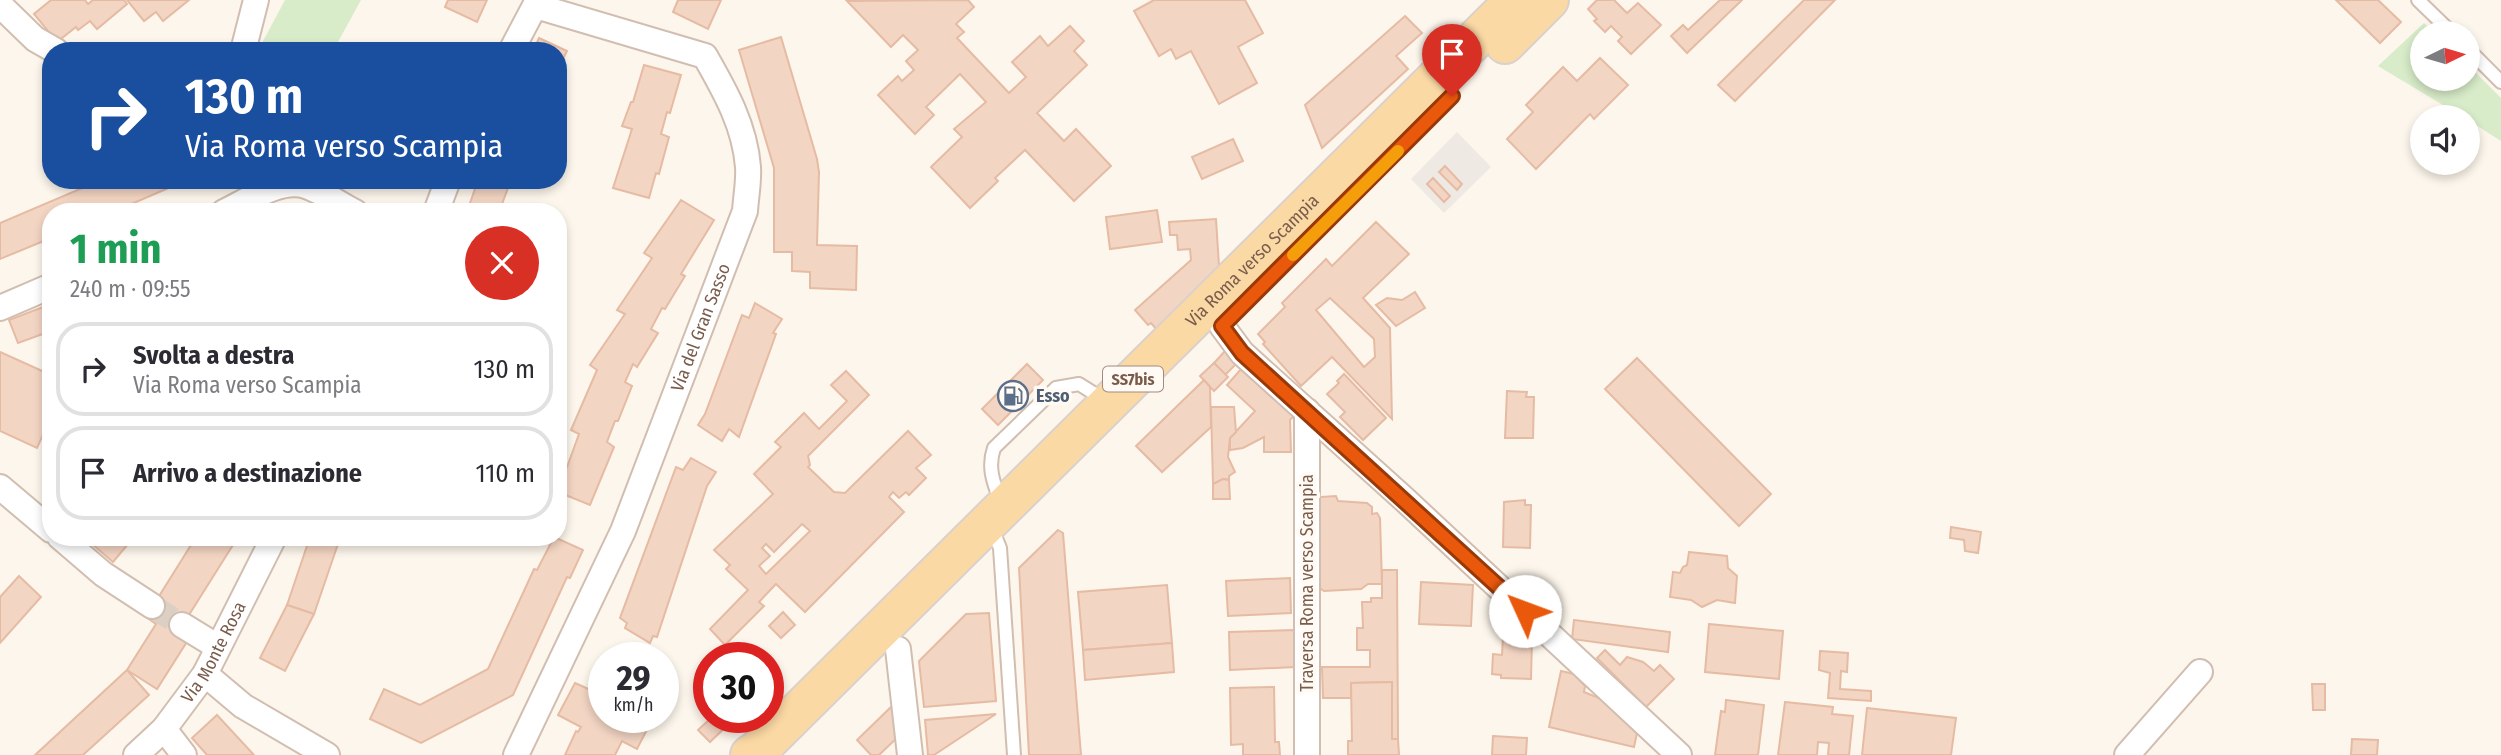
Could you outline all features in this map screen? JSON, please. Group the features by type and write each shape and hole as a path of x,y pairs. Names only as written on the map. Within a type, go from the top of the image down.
{"main road":[{"name":"Via Roma verso Scampia","path":"792,755 898,649 997,526 1109,403 1515,0"},
{"name":"Via Roma verso Scampia","path":"750,755 763,746 997,526 1222,326 1549,0"}],"street":[{"path":"245,42 256,0"},
{"path":"517,42 537,3"},
{"name":"Via del Gran Sasso","path":"516,755 623,531 746,211 748,169 743,131 705,56 537,3"},
{"path":"0,5 42,43"},
{"path":"243,203 274,189"},
{"path":"311,189 338,203"},
{"path":"0,308 42,290"},
{"path":"1222,326 1242,353 1669,750"},
{"name":"Traversa Roma verso Scampia","path":"1307,411 1307,755"},
{"path":"0,486 42,522"},
{"path":"70,546 103,574 152,606"},
{"name":"Via Monte Rosa","path":"136,755 164,729 205,674 269,546"},
{"path":"182,625 218,648"},
{"path":"898,649 910,755"},
{"path":"2127,755 2200,672"},
{"path":"205,674 243,706 327,755"},
{"path":"164,729 184,755"}],"lane":[{"path":"2418,0 2440,21"},
{"path":"2480,61 2501,82"},
{"path":"997,526 1014,755"}],"shaded area":[{"path":"1457,132 1491,167 1444,213 1411,179"}],"green space":[{"path":"285,0 361,0 338,42 263,42"},
{"path":"2410,36 2410,85 2378,66"},
{"path":"2480,77 2501,98 2501,141 2480,128 2480,105 2443,105 2420,91 2480,91"}],"building":[{"path":"51,0 85,0 88,4 93,0 124,0 127,4 97,29 90,21 78,30 76,27 57,42 34,14"},
{"path":"127,0 189,0 163,21 156,12 144,21"},
{"path":"448,0 487,0 477,22 445,7"},
{"path":"678,0 721,0 708,29 673,12"},
{"path":"968,0 974,7 956,24 964,32 957,38 1009,93 1026,77 1012,62 1040,36 1048,46 1070,26 1084,41 1074,51 1087,65 1037,113 1064,141 1076,129 1111,166 1074,201 1025,150 995,178 998,181 970,208 931,167 962,137 954,129 986,102 960,74 926,107 934,115 915,134 878,95 898,76 902,81 914,70 906,61 918,50 903,35 891,47 847,1"},
{"path":"1154,0 1245,0 1263,33 1238,47 1257,83 1219,104 1191,51 1176,59 1171,49 1159,56 1134,11"},
{"path":"1597,0 1614,0 1627,13 1638,3 1661,25 1631,54 1618,41 1622,37 1611,26 1605,32 1594,21 1597,19 1588,9"},
{"path":"1720,0 1742,0 1687,53 1671,36 1683,25 1688,30"},
{"path":"1804,0 1835,0 1735,101 1718,85"},
{"path":"2336,0 2378,0 2401,22 2380,43"},
{"path":"1405,16 1422,33 1396,56 1408,69 1322,148 1305,105"},
{"path":"781,37 817,159 817,245 857,246 856,290 810,288 810,272 792,271 792,252 774,252 774,168 739,50"},
{"path":"1600,58 1628,85 1594,119 1590,114 1536,169 1507,139 1533,112 1526,105 1563,67 1577,81"},
{"path":"644,65 681,75 661,134 669,137 649,198 613,188 632,129 622,126 633,102"},
{"path":"1233,139 1243,161 1202,179 1192,157"},
{"path":"1445,166 1462,184 1457,190 1439,172"},
{"path":"1433,178 1450,196 1444,202 1427,184"},
{"path":"80,189 166,189 134,203 47,203"},
{"path":"475,189 508,189 502,203 470,203"},
{"path":"681,200 714,220 681,274 685,276 651,329 658,333 637,367 633,364 625,382 632,386 607,442 614,447 590,505 567,496 567,467 579,434 571,430 597,370 590,365 625,314 617,310 652,258 644,253"},
{"path":"42,205 42,242 0,259 0,223"},
{"path":"1157,210 1162,242 1110,249 1106,217"},
{"path":"1216,219 1219,266 1224,270 1158,331 1151,323 1148,325 1135,310 1191,260 1190,249 1178,250 1177,235 1170,235 1169,222"},
{"path":"1376,222 1409,254 1363,298 1390,328 1392,419 1332,357 1301,386 1263,344 1265,342 1258,334 1285,307 1282,303 1326,259 1332,266","holes":["1330,298 1374,339 1375,357 1364,367 1316,310"]},
{"path":"1415,292 1425,308 1396,326 1376,305 1387,298 1402,300"},
{"path":"755,303 782,319 773,333 776,334 739,437 729,429 722,441 698,425 705,414 742,315 749,318"},
{"path":"42,307 42,334 18,343 9,320"},
{"path":"1225,351 1237,363 1225,375 1214,363"},
{"path":"0,352 42,371 42,437 37,448 0,431"},
{"path":"1637,358 1771,494 1739,526 1605,389"},
{"path":"1214,363 1228,377 1214,391 1200,376"},
{"path":"1027,364 1043,380 998,425 982,409"},
{"path":"1242,368 1294,416 1290,420 1291,452 1264,452 1264,437 1243,448 1230,450 1230,438 1255,411 1227,385"},
{"path":"846,371 869,395 808,456 808,467 834,492 845,493 908,431 931,455 916,468 926,478 909,495 906,492 899,498 893,492 889,497 904,512 805,612 776,584 759,602 764,606 728,642 722,642 710,629 748,590 726,569 730,565 714,550 773,494 754,474 781,447 775,442 804,413 819,429 847,401 831,385","holes":["802,524 810,531 766,574 759,566 770,556 762,548 766,544 774,552"]},
{"path":"1344,374 1386,418 1363,440 1340,417 1345,412 1327,394"},
{"path":"1204,380 1210,387 1211,427 1162,472 1136,446"},
{"path":"1507,391 1527,392 1526,397 1534,397 1533,438 1505,438"},
{"path":"1211,407 1234,407 1236,432 1230,438 1228,457 1235,472 1229,476 1229,480 1223,479 1213,484"},
{"path":"691,458 716,472 707,486 657,637 653,636 648,642 625,628 627,623 620,618 676,467 683,470"},
{"path":"1223,479 1229,480 1230,499 1213,499 1213,484"},
{"path":"1336,496 1338,501 1367,503 1372,507 1372,514 1377,513 1380,518 1382,584 1368,584 1361,589 1324,591 1318,587 1314,502 1321,497"},
{"path":"1525,500 1525,505 1531,505 1530,548 1503,547 1504,502"},
{"path":"1951,527 1981,532 1978,553 1965,551 1964,540 1950,538"},
{"path":"1058,530 1063,533 1081,755 1029,755 1019,568"},
{"path":"567,543 583,550 570,578 567,577 513,695 421,743 370,719 384,689 420,705 488,669 534,569 537,570 549,546 567,546"},
{"path":"94,546 126,546 113,562"},
{"path":"190,546 232,546 177,634 188,640 157,689 127,670 156,624 146,617"},
{"path":"307,546 337,546 314,614 287,605"},
{"path":"1689,552 1727,556 1728,568 1737,576 1735,603 1717,600 1702,607 1691,600 1670,597 1673,572 1680,573 1687,565"},
{"path":"1382,570 1397,570 1398,739 1392,739 1392,682 1351,683 1351,698 1323,698 1322,667 1370,667 1370,650 1357,650 1357,628 1363,628 1362,602 1371,602 1371,598 1382,598"},
{"path":"19,576 41,597 0,643 0,597"},
{"path":"1290,578 1291,613 1228,616 1226,581"},
{"path":"1421,582 1473,585 1471,626 1419,624"},
{"path":"1167,585 1172,643 1083,650 1078,592"},
{"path":"287,605 314,614 285,671 260,658"},
{"path":"783,612 795,625 781,638 769,626"},
{"path":"989,613 996,701 924,707 919,661 966,614"},
{"path":"1574,620 1670,632 1668,652 1572,639"},
{"path":"1709,624 1783,631 1779,679 1705,672"},
{"path":"1294,630 1295,667 1230,670 1229,632"},
{"path":"1503,637 1532,639 1531,679 1501,678 1501,675 1492,674 1493,654 1502,655"},
{"path":"1172,643 1174,672 1085,680 1083,650"},
{"path":"1605,650 1620,665 1627,657 1643,662 1654,671 1660,665 1674,679 1646,707 1597,658"},
{"path":"1820,651 1848,653 1847,672 1841,671 1840,689 1871,691 1871,701 1828,698 1830,673 1819,670"},
{"path":"127,670 149,695 83,755 35,755"},
{"path":"1561,671 1574,674 1585,686 1584,692 1604,700 1637,733 1634,747 1549,727"},
{"path":"1392,682 1392,739 1398,739 1399,755 1348,755 1348,741 1352,741 1351,683"},
{"path":"575,683 588,689 588,733 645,733 637,749 622,741 615,755 565,755 576,731 581,727 558,715"},
{"path":"2312,684 2325,684 2325,710 2313,710"},
{"path":"1274,687 1275,742 1279,742 1280,755 1243,755 1243,744 1231,745 1230,688"},
{"path":"1726,700 1764,705 1758,755 1715,755 1721,711 1725,712"},
{"path":"1785,702 1833,707 1832,714 1853,716 1849,755 1828,755 1829,743 1818,742 1817,755 1778,755"},
{"path":"891,707 894,708 898,737 879,755 871,755 857,740"},
{"path":"1867,708 1956,718 1951,755 1862,755"},
{"path":"996,714 934,755 928,755 925,720"},
{"path":"217,715 254,755 207,755 192,738"},
{"path":"701,733 719,733 710,742"},
{"path":"1493,736 1527,738 1526,755 1492,755"},
{"path":"2352,739 2378,740 2377,755 2351,755"}],"tunnel":[{"path":"152,606 182,625"}],"slow traffic":[{"path":"1293,255 1398,151"}],"place":[{"name":"Esso","path":"1013,396"}],"route":[{"path":"1452,96 1222,326 1242,353 1525,611"}]}
